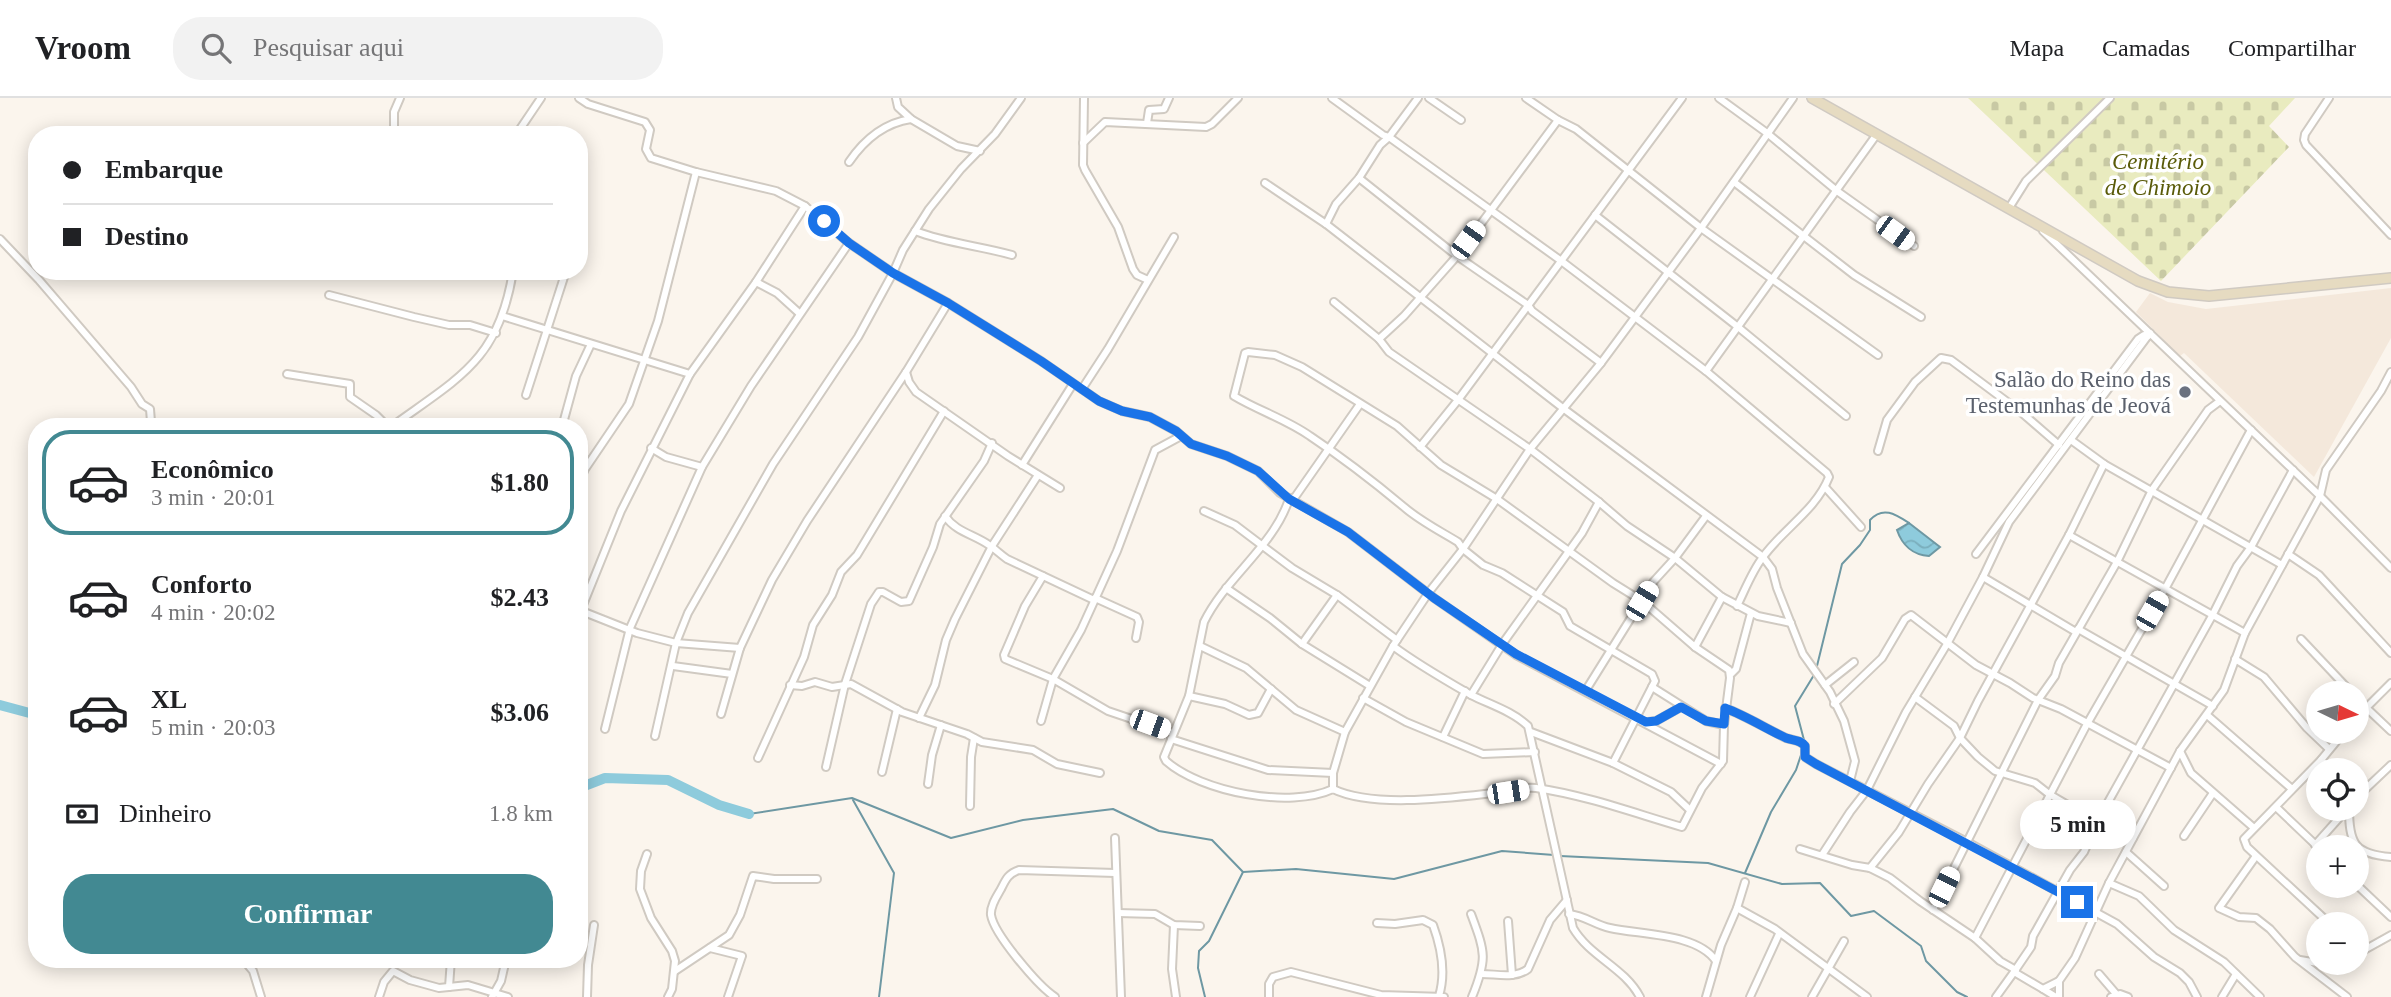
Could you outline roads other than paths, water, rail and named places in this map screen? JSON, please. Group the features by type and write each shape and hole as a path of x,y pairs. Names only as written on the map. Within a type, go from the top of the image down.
{"street":[{"path":"394,126 394,112 400,98"},
{"path":"522,126 541,98"},
{"path":"579,98 587,104 645,122 650,130 646,149 648,155 661,162 776,191 806,205 849,243 893,273 948,303 1099,401 1122,411 1159,421 1191,444 1227,456 1258,471 1289,499 1348,532 1516,654 1721,764"},
{"path":"896,98 898,107 911,119 957,146 979,151"},
{"path":"655,737 676,643 688,613 773,464 858,337 903,250 929,209 1021,98"},
{"path":"1084,98 1085,170 1118,227 1133,269 1137,275 1148,280"},
{"path":"1147,123 1149,110 1164,109 1169,98"},
{"path":"1083,143 1105,122 1206,127 1238,98"},
{"path":"1332,98 1560,260 1706,371 1828,473 1825,487 1763,557 1737,606"},
{"path":"1326,223 1332,209 1359,178 1380,145 1418,98"},
{"path":"1429,98 1461,120"},
{"path":"1526,98 1576,129 1701,228 1878,355"},
{"path":"1420,447 1458,400 1682,98"},
{"path":"1719,98 1768,133 1837,191 1914,246"},
{"path":"1333,789 1333,773 1345,732 1395,643 1429,592 1464,549 1530,449 1601,363 1793,98"},
{"path":"1812,98 2138,281 2168,292 2182,295 2228,295 2391,278"},
{"path":"2008,208 2026,181 2110,98"},
{"path":"2329,98 2305,134 2306,145 2391,235"},
{"path":"849,162 860,146 879,131 899,121 911,119"},
{"path":"1379,339 1457,256 1558,120"},
{"path":"1706,371 1877,134"},
{"path":"588,465 626,411 658,321 696,172"},
{"path":"1359,178 1457,256 1528,305 1532,311 1601,363"},
{"path":"1734,182 1854,275 1921,317"},
{"path":"1265,183 1326,223 1564,409 1763,557 1772,569 1803,654 1825,684 1844,721 1855,755 1850,781"},
{"path":"588,592 621,511 690,374 756,282 806,205"},
{"path":"1595,215 1846,416"},
{"path":"2039,227 2320,496 2391,568"},
{"path":"915,231 939,240 976,245 1013,255"},
{"path":"1082,389 1174,237"},
{"path":"0,239 28,268"},
{"path":"605,729 630,628 702,467 751,386 849,243"},
{"path":"39,280 131,387 142,404 150,409 151,418"},
{"path":"401,418 474,365 496,332 511,280"},
{"path":"526,395 563,280"},
{"path":"756,282 777,293 799,313"},
{"path":"329,295 449,325 470,325 496,332"},
{"path":"1334,302 1379,339 1389,352 1530,449 1628,526 1675,558 1722,597 1751,613 1791,623"},
{"path":"721,714 740,648 759,605 807,521 906,372 948,303"},
{"path":"502,316 690,374"},
{"path":"1822,855 1867,790 1915,697 1983,577 2009,522 2149,335"},
{"path":"1976,554 2138,339 2149,335"},
{"path":"564,418 576,376 591,345"},
{"path":"1613,763 1655,681 1652,674 1570,626 1563,612 1502,573 1483,565 1458,542 1409,511 1290,423 1234,396 1245,354 1271,354 1284,359 1397,426 1441,465 1497,499 1642,601 1731,674"},
{"path":"1878,451 1887,420 1915,382 1941,358 1951,360 2059,445"},
{"path":"906,372 916,392 1060,488"},
{"path":"1800,849 1870,868 1890,878 1975,938 2000,961 2058,997 2059,981 2078,952 2109,883 2180,751 2224,690 2245,633 2320,496 2326,470 2381,391 2391,372"},
{"path":"287,374 350,384 350,397 379,418"},
{"path":"1022,465 1073,384"},
{"path":"1933,910 2038,700 2055,676 2077,630 2117,562 2152,490 2208,410 2220,401"},
{"path":"1360,404 1295,497 1289,499 1283,514 1262,545 1226,588 1204,622 1189,696 1164,757 1169,764 1188,775 1225,791 1303,798 1321,795 1333,789 1363,800 1446,798 1532,788 1624,809 1682,827 1702,788 1724,758 1725,708 1731,674 1736,668 1751,613"},
{"path":"758,758 804,657 813,625 832,595 841,572 857,555 944,411"},
{"path":"1975,938 2087,724 2165,589 2251,430"},
{"path":"1041,721 1053,679 1063,657 1081,630 1117,551 1155,450 1181,436"},
{"path":"2071,440 2104,464 2282,565"},
{"path":"827,767 845,684 876,595 883,592 901,603 909,601 945,516 984,461 992,443"},
{"path":"651,448 666,457 702,467"},
{"path":"1870,868 1961,738 2104,464"},
{"path":"1996,997 2031,947 2033,936 2070,870 2084,852 2097,822 2237,566 2251,547 2293,470"},
{"path":"919,719 937,680 949,632 992,546 1038,475"},
{"path":"1825,487 1861,527"},
{"path":"1443,737 1468,693 1600,502"},
{"path":"1204,511 1228,520 1292,568 1337,595 1395,643 1468,693 1522,720 1531,732 1569,914 1578,937 1592,952 1623,975 1640,997"},
{"path":"945,516 954,527 992,546 1007,559 1137,617 1139,622 1136,638"},
{"path":"1586,690 1654,581 1706,516"},
{"path":"2069,535 2245,633"},
{"path":"2288,554 2319,575 2391,653"},
{"path":"1042,576 1021,614 1004,655 1005,659 1053,679 1108,711 1268,770 1333,773"},
{"path":"1983,577 2213,706"},
{"path":"1226,588 1302,644 1370,686"},
{"path":"1302,644 1337,595"},
{"path":"1695,647 1722,597"},
{"path":"588,615 630,628 637,633 676,643 740,648"},
{"path":"1834,704 1882,658 1907,617 1911,615 1976,665 2171,768"},
{"path":"2301,639 2341,681"},
{"path":"1200,646 1238,664 1296,710 1345,732"},
{"path":"2235,659 2264,677 2307,728 2329,749"},
{"path":"1825,684 1854,662"},
{"path":"673,666 733,674"},
{"path":"790,685 802,686 815,682 832,687 845,684 858,686 919,719 982,742 1034,750 1057,764 1100,773"},
{"path":"2370,704 2391,682"},
{"path":"1652,687 1706,721 1724,724"},
{"path":"1189,696 1225,704 1254,715 1258,713 1271,689"},
{"path":"1915,697 1954,726 1961,738 1995,771 2002,771 2039,785 2049,794 2097,822 2133,838"},
{"path":"1363,698 1406,722 1483,754 1535,752"},
{"path":"1646,722 1656,721 1681,707"},
{"path":"1725,708 1749,717 1786,738 1799,741 1805,746 1805,757 2117,924 2154,957 2180,972 2197,997"},
{"path":"881,772 897,709"},
{"path":"2370,712 2391,731"},
{"path":"2207,715 2292,789"},
{"path":"928,784 932,755 941,725"},
{"path":"1531,732 1613,763 1671,792 1690,810"},
{"path":"970,806 974,738"},
{"path":"2322,758 2333,744"},
{"path":"2180,751 2191,773 2254,828"},
{"path":"2369,785 2391,765"},
{"path":"2306,775 2244,839 2244,844 2317,912"},
{"path":"2184,836 2213,793"},
{"path":"2276,807 2306,836"},
{"path":"2327,835 2338,821"},
{"path":"2349,821 2349,831 2356,845 2371,855 2391,857"},
{"path":"1115,838 1121,997"},
{"path":"2126,852 2164,886"},
{"path":"647,854 641,871 640,889 654,923 672,951 675,961 672,989 668,997"},
{"path":"2256,856 2220,908 2239,917 2256,918 2299,960 2347,997"},
{"path":"1055,997 1041,987 997,932 991,917 991,908 1007,876 1019,870 1115,873"},
{"path":"675,971 729,935 740,915 753,876 817,879"},
{"path":"1706,997 1745,882"},
{"path":"2109,883 2139,896 2174,930 2224,962 2258,995"},
{"path":"2369,896 2391,917"},
{"path":"1482,974 1512,975 1528,969 1550,920 1567,900"},
{"path":"1737,908 1769,926 1830,969 1854,993 1867,997"},
{"path":"1118,913 1155,914 1174,925 1200,926"},
{"path":"1471,914 1484,954 1482,974 1472,997"},
{"path":"1569,914 1583,915 1611,928 1660,935 1684,942 1709,952 1716,961"},
{"path":"1269,997 1269,984 1273,977 1291,972 1381,995 1441,996 1443,966 1433,925 1423,920 1395,924 1377,923"},
{"path":"1508,921 1512,975"},
{"path":"588,965 594,925"},
{"path":"1174,925 1172,969 1176,997"},
{"path":"1762,997 1751,995 1779,933"},
{"path":"2369,946 2391,934"},
{"path":"1812,997 1844,941"},
{"path":"710,948 742,956 728,997"},
{"path":"2299,960 2306,961"},
{"path":"250,968 261,997"},
{"path":"449,987 451,968"},
{"path":"493,994 501,981 504,968"},
{"path":"587,997 588,968"},
{"path":"379,997 384,982 393,971 410,980 439,988 468,985 508,997"},
{"path":"2099,974 2114,996 2128,997"},
{"path":"2221,997 2236,974"},
{"path":"2043,989 2059,981"},
{"path":"2249,997 2258,995"}],"water":[{"path":"1909,523 1940,547 1929,556 1918,554 1909,548 1897,530"}],"waterway":[{"path":"1816,670 1842,564 1860,545 1870,530 1870,520 1875,516 1889,513 1909,523"},
{"path":"1804,740 1795,706 1814,675"},
{"path":"0,705 28,713"},
{"path":"1745,873 1771,812 1796,770 1802,752"},
{"path":"588,785 605,778 668,780 719,805 749,814"},
{"path":"749,814 852,798 951,838 1023,820 1113,809 1159,831 1212,840 1243,872 1296,869 1394,879 1502,851 1554,855"},
{"path":"853,800 894,873 879,997"},
{"path":"1560,856 1708,863 1782,884 1820,883 1851,916 1874,911 1921,946 1926,961 1957,992 1967,997"},
{"path":"1205,997 1198,968 1199,951 1209,941 1243,872"}],"place":[{"name":"Salão do Reino das Testemunhas de Jeová","path":"2185,392"}],"park label":[{"name":"Cemitério de Chimoio","path":"2158,174"}]}
